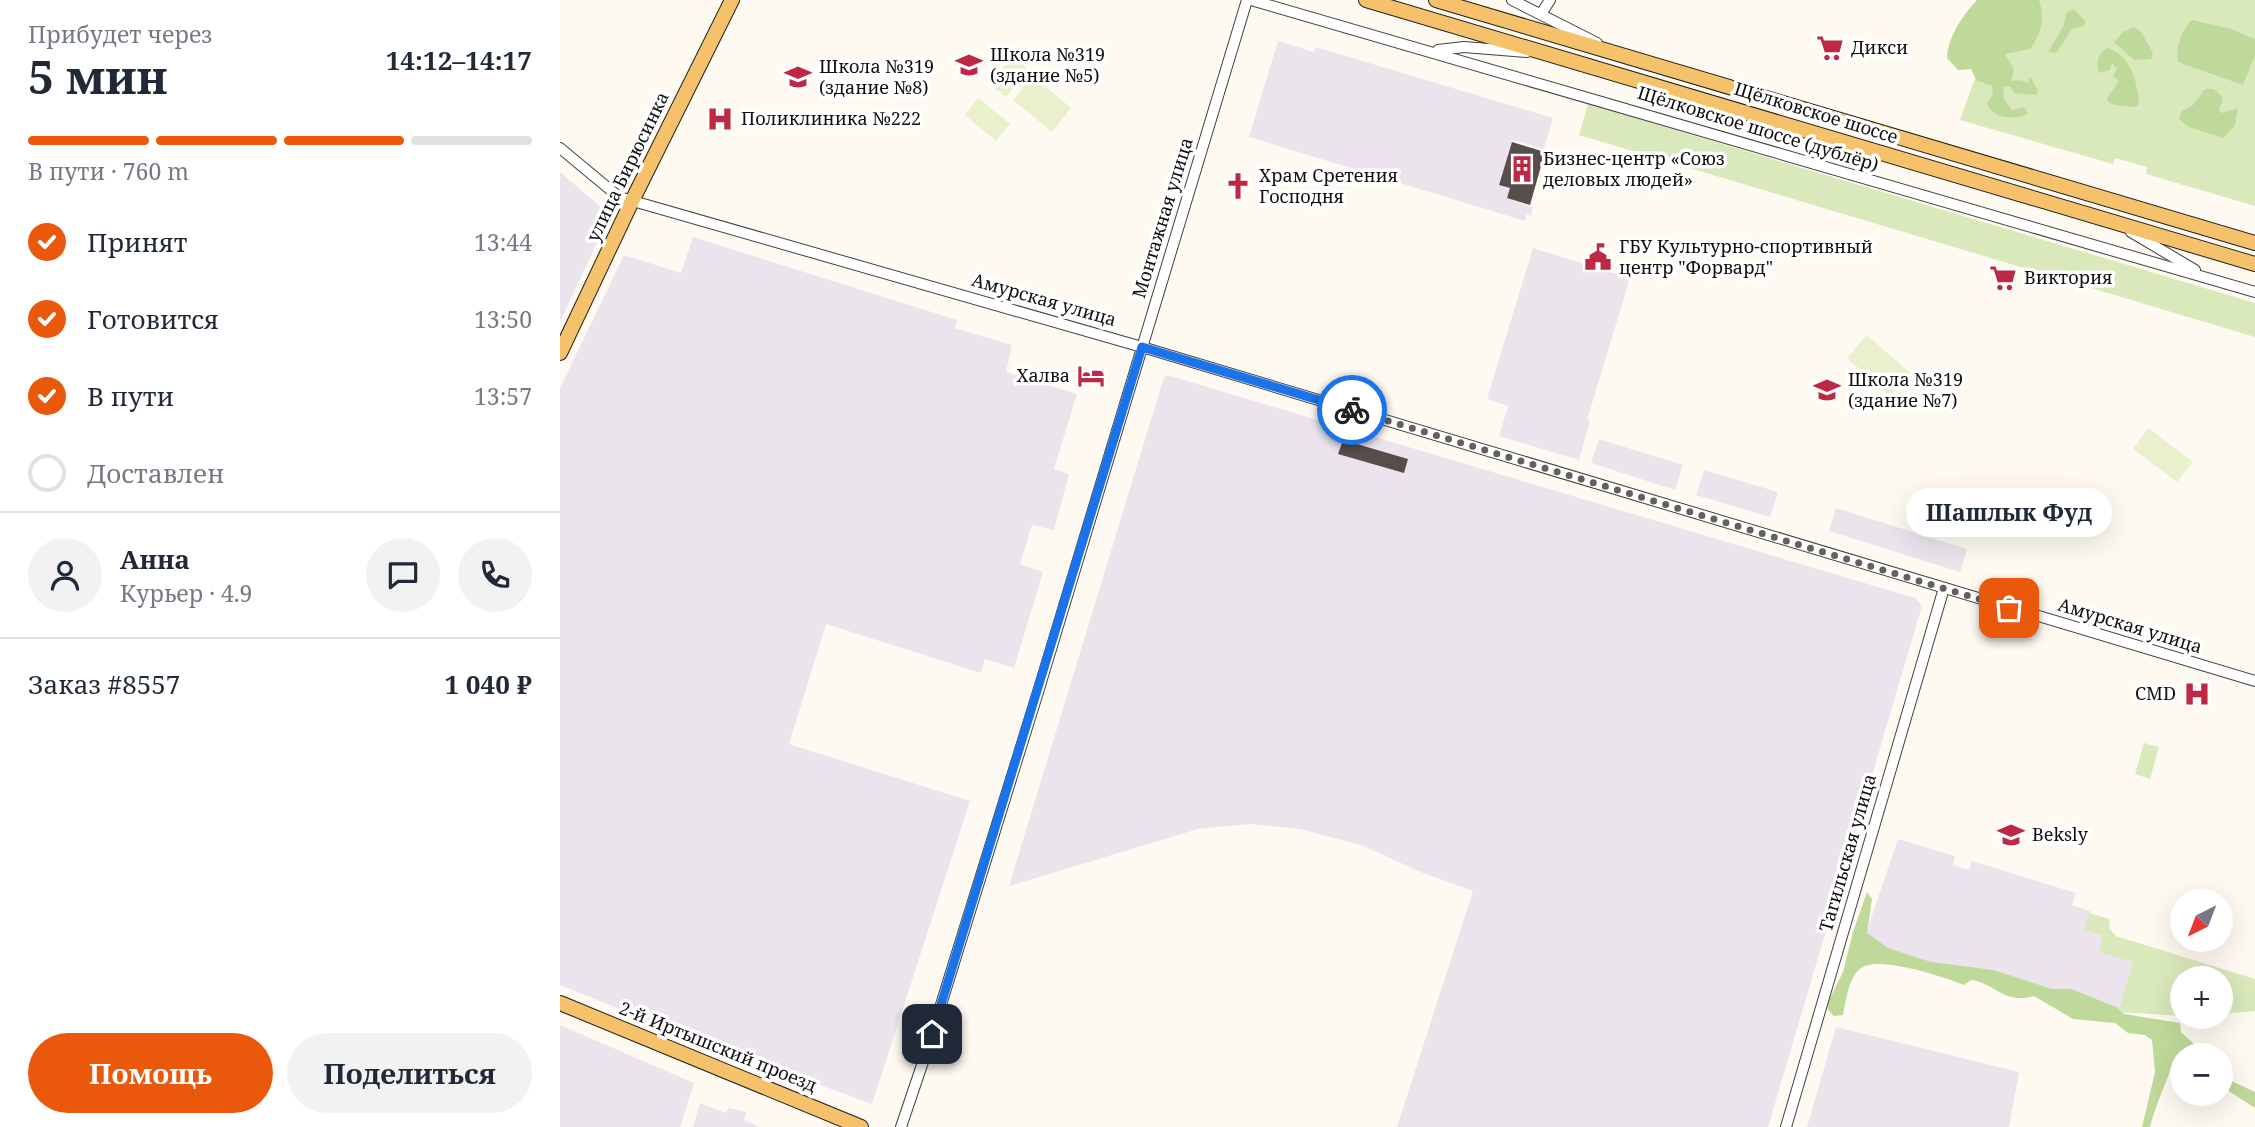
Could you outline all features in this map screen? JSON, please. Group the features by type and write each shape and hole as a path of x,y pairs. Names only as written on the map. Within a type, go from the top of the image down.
{"main road":[{"name":"улица Бирюсинка","path":"560,353 732,0"},
{"name":"Щёлковское шоссе","path":"1366,0 2255,264"},
{"name":"Щёлковское шоссе","path":"1437,0 2255,243"},
{"name":"2-й Иртышский проезд","path":"560,1003 861,1127"}],"street":[{"name":"Щёлковское шоссе (дублёр)","path":"1249,0 1432,50 2169,269 2255,292"},
{"name":"Монтажная улица","path":"901,1127 1039,689 1249,0"},
{"path":"1512,0 1627,56"},
{"path":"1541,14 1550,0"},
{"path":"1432,50 1464,47 1545,53"},
{"name":"Амурская улица","path":"560,148 618,197 1142,347 2255,681"},
{"path":"2109,221 2217,280"},
{"name":"Тагильская улица","path":"1786,1127 1944,588"}],"shaded area":[{"path":"1278,41 1314,52 1316,47 1553,118 1544,149 1513,140 1499,185 1510,188 1507,198 1533,207 1531,216 1527,214 1525,221 1249,137"},
{"path":"560,172 610,215 560,322"},
{"path":"693,237 957,320 955,328 1012,345 1006,372 1077,394 1054,469 1069,474 1054,530 1032,525 1020,564 1043,572 1014,668 985,659 981,673 826,624 789,744 970,801 872,1104 686,1036 560,985 560,388 624,255 681,273"},
{"path":"1533,248 1630,278 1587,420 1590,421 1579,460 1499,436 1508,406 1487,399"},
{"path":"1167,375 1915,598 1922,606 1768,1127 1397,1127 1473,891 1423,873 1361,845 1300,829 1250,824 1198,829 1009,886 1164,377"},
{"path":"1599,439 1683,465 1675,490 1591,463"},
{"path":"1704,470 1778,492 1770,517 1696,495"},
{"path":"1836,508 1967,549 1960,572 1829,531"},
{"path":"1898,839 1955,856 1953,865 1969,870 1972,861 2076,893 2072,905 2090,911 2084,930 2104,936 2133,962 2118,1012 1860,951"},
{"path":"560,1025 694,1083 680,1127 560,1127"},
{"path":"1836,1027 2019,1072 2009,1127 1807,1127"},
{"path":"700,1103 726,1113 728,1108 746,1112 744,1120 760,1127 693,1127"}],"green space":[{"path":"1977,0 2039,0 2042,20 2034,43 2030,49 2005,54 2014,69 2011,81 2028,83 2030,76 2038,91 2036,95 2014,93 2010,86 2003,87 2004,99 2012,110 2024,107 2028,114 2011,117 1994,113 1987,104 1993,94 1992,86 1976,80 1971,69 1958,70 1947,58 1957,26"},
{"path":"2016,0 2255,0 2255,206 2146,174 2147,167 2115,158 2113,164 1960,120 1983,56"},
{"path":"2074,9 2086,22 2084,26 2072,29 2056,53 2048,52 2064,25 2066,13"},
{"path":"2192,20 2231,29 2255,39 2255,55 2243,85 2178,62 2180,40"},
{"path":"2134,27 2141,32 2153,53 2151,59 2134,60 2114,42 2123,32"},
{"path":"2107,48 2122,57 2132,70 2139,104 2135,107 2108,102 2107,98 2119,81 2113,76 2117,69 2112,63 2110,70 2099,73 2098,59"},
{"path":"1012,57 1029,70 1006,97 990,84"},
{"path":"1033,76 1071,108 1052,132 1013,100"},
{"path":"2205,89 2214,89 2223,98 2219,110 2222,113 2238,108 2235,126 2223,138 2189,127 2179,119 2182,111 2193,105"},
{"path":"978,98 1010,124 996,141 965,115"},
{"path":"1588,104 2255,303 2255,337 1579,135"},
{"path":"1867,335 1910,373 1890,396 1847,358"},
{"path":"2148,428 2193,462 2177,482 2133,449"},
{"path":"2144,743 2159,747 2150,779 2135,774"},
{"path":"1867,892 1872,899 1867,933 1888,948 1931,962 1993,970 2052,989 2071,989 2116,1007 2124,1014 2170,1021 2170,1029 2181,1029 2193,1043 2170,1043 2170,1070 2150,1127 2142,1127 2155,1072 2152,1040 2145,1035 2128,1033 2115,1023 2073,1019 2034,996 2007,996 1979,982 1971,980 1964,985 1910,968 1880,964 1868,965 1856,973 1848,990 1843,1015 1834,1016 1828,1010 1828,1002 1843,972"},
{"path":"2089,913 2109,919 2110,929 2116,936 2213,966 2170,966 2170,1015 2118,1012 2133,962 2099,952 2103,936 2084,930"},
{"path":"2233,972 2255,979 2255,1011 2233,1013"},
{"path":"2233,1082 2255,1092 2255,1108 2233,1094"}],"building":[{"name":"Бизнес-центр «Союз деловых людей»","path":"1512,142 1545,152 1530,205 1507,198 1510,188 1499,185"},
{"path":"1343,440 1408,459 1404,473 1338,454"}],"way so far":[{"path":"1352,410 2009,608"}],"place":[{"name":"Дикси","path":"1830,48"},
{"name":"Школа №319 (здание №5)","path":"969,65"},
{"name":"Школа №319 (здание №8)","path":"798,77"},
{"name":"Поликлиника №222","path":"720,119"},
{"name":"Бизнес-центр «Союз деловых людей»","path":"1522,169"},
{"name":"Храм Сретения Господня","path":"1238,186"},
{"name":"ГБУ Культурно-спортивный центр \"Форвард\"","path":"1598,257"},
{"name":"Виктория","path":"2003,278"},
{"name":"Халва","path":"1091,376"},
{"name":"Школа №319 (здание №7)","path":"1827,390"},
{"name":"Шашлык Фуд","path":"2009,608"},
{"name":"CMD","path":"2197,694"},
{"name":"Beksly","path":"2011,835"}],"route":[{"path":"932,1034 1142,347 1352,410"}]}
